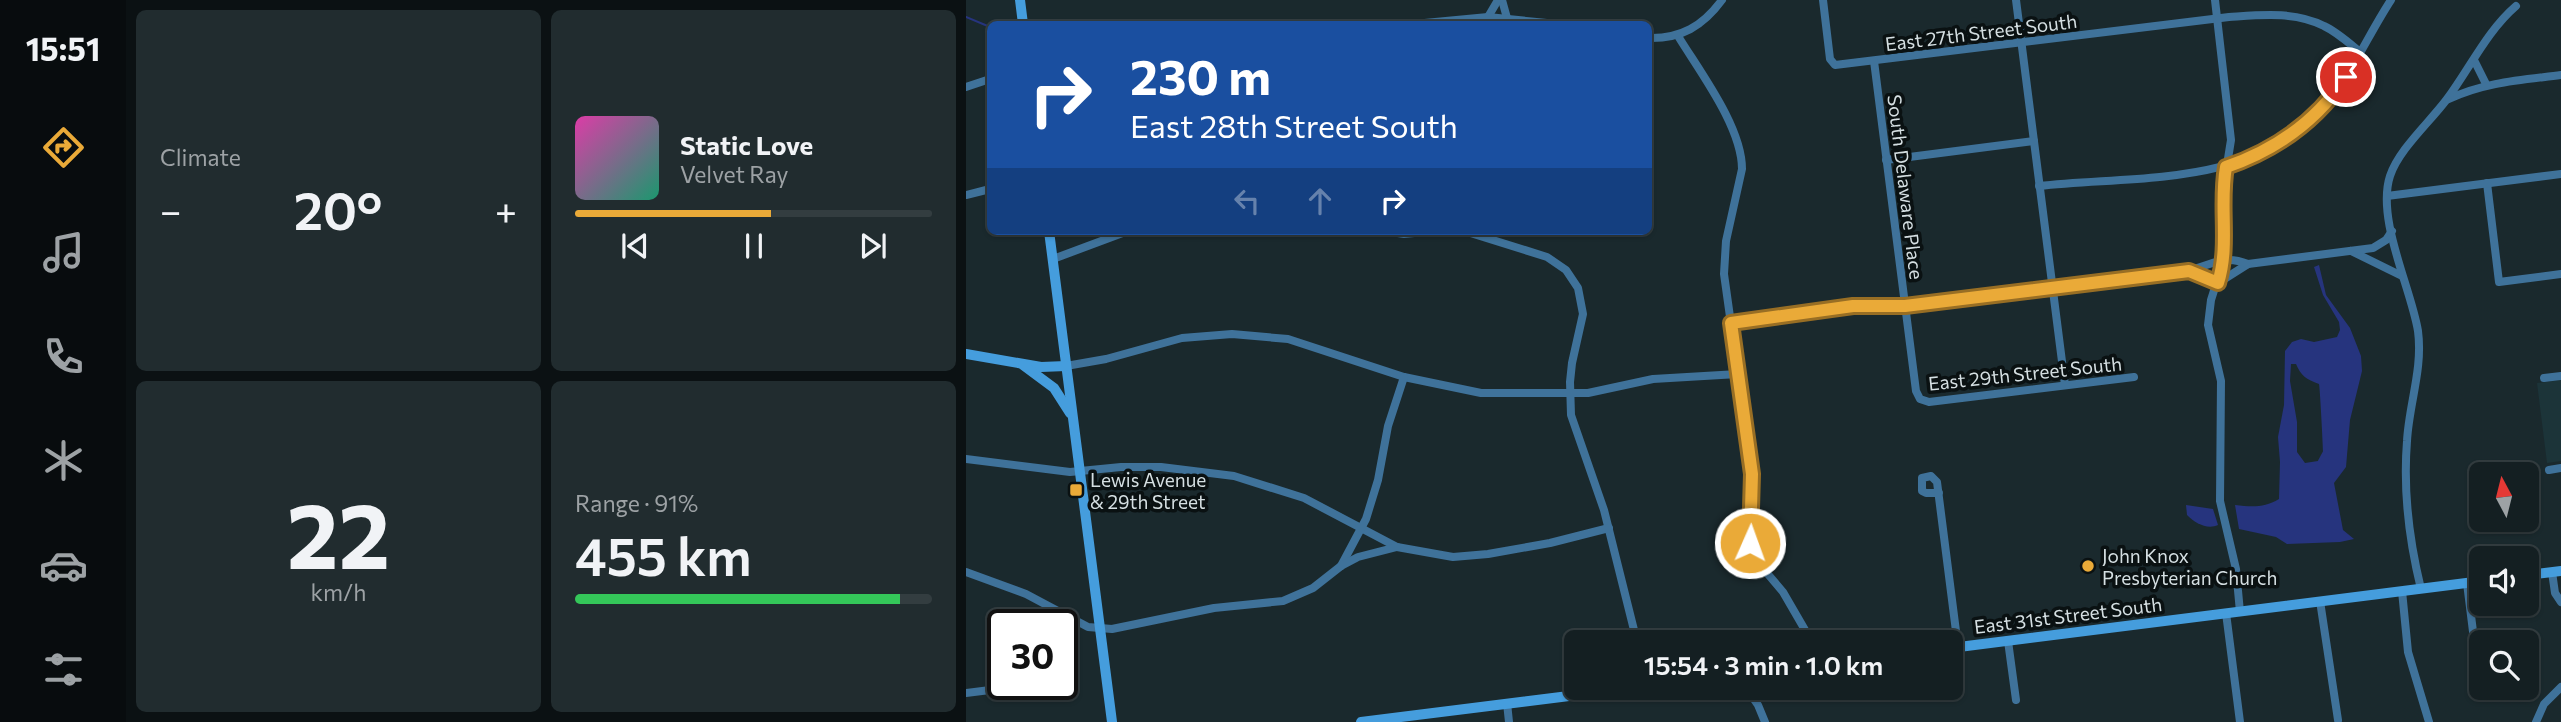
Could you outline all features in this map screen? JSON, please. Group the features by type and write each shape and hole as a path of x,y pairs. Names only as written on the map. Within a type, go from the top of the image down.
{"main road":[{"path":"1020,0 1023,21"},
{"path":"1050,235 1112,722"},
{"path":"966,354 1023,365 1066,366"},
{"path":"1023,365 1054,388 1073,418"},
{"path":"2539,573 2557,571"},
{"name":"East 31st Street South","path":"1963,646 2467,583"},
{"path":"1361,722 1411,719 1564,697"}],"street":[{"path":"1488,17 1500,0"},
{"path":"1500,0 1507,18"},
{"path":"1652,37 1678,36 1704,21 1722,0"},
{"name":"East 27th Street South","path":"1823,0 1830,59 1835,65 2258,15 2301,18 2327,27 2360,52"},
{"path":"2016,0 2065,385"},
{"path":"2215,0 2231,130 2222,195 2224,259 2211,300 2208,324 2221,381 2220,501 2236,569 2240,612"},
{"path":"2039,186 2170,176 2226,167 2268,151 2296,132 2337,90 2391,0"},
{"path":"2421,589 2412,546 2405,483 2407,440 2418,374 2419,341 2392,231 2387,196 2389,178 2396,163 2446,100 2499,22 2516,6"},
{"path":"1446,21 1488,17 1520,21"},
{"path":"1678,36 1724,113 1742,157 1742,169 1724,256 1725,289 1752,474 1750,543 1761,566 1783,592 1805,630"},
{"path":"2474,60 2486,84"},
{"name":"South Delaware Place","path":"1874,61 1916,391 1920,399"},
{"path":"2446,100 2486,84 2561,75"},
{"path":"966,87 987,80"},
{"path":"1886,160 2034,141"},
{"path":"2387,196 2561,174"},
{"path":"2487,183 2499,282 2561,274"},
{"path":"966,195 987,190"},
{"path":"2218,283 2248,264 2380,245 2392,231"},
{"path":"1101,235 1103,240"},
{"path":"1053,259 1117,235"},
{"path":"1482,235 1548,257 1566,270 1581,296 1583,314 1572,363 1571,415 1609,528 1634,630"},
{"path":"2350,251 2402,276"},
{"path":"1731,323 1853,306 1905,306 2189,271 2224,259 2248,264"},
{"path":"2189,271 2218,283"},
{"path":"1066,366 1098,361 1182,338 1242,334 1306,344 1404,377 1481,393 1588,393 1640,380 1738,374"},
{"path":"2544,378 2561,376"},
{"path":"1341,566 1362,529 1378,480 1388,426 1404,377"},
{"name":"East 29th Street South","path":"1920,399 1929,402 2134,377"},
{"path":"966,459 1070,472 1121,467 1161,467 1234,476 1304,498 1397,547 1453,558 1526,547 1609,528"},
{"path":"2549,470 2561,468"},
{"path":"1939,493 1952,630"},
{"path":"966,572 1026,594 1088,627 1099,630 1137,626 1214,608 1283,601 1313,588 1341,566 1358,557 1397,547"},
{"path":"2557,571 2555,593 2561,602"},
{"path":"2467,583 2473,630"},
{"path":"2402,591 2408,652 2430,722"},
{"path":"2320,601 2339,720"},
{"path":"2226,613 2240,722"},
{"path":"2008,640 2016,701"},
{"path":"2536,722 2544,704 2561,687"},
{"path":"966,693 987,690"},
{"path":"1755,700 1765,722"},
{"path":"1507,704 1509,722"}],"shaded area":[{"path":"2319,265 2326,295 2350,328 2361,356 2362,371 2350,420 2346,467 2334,483 2343,530 2354,539 2287,544 2276,537 2239,529 2235,505 2258,506 2279,499 2278,437 2284,405 2285,351 2292,342 2301,339 2314,342 2337,337 2340,330 2339,322 2323,295 2314,267","holes":["2291,364 2296,364 2304,377 2319,384 2323,451 2318,461 2305,463 2297,452 2297,422 2290,381"]},
{"path":"2561,380 2561,461 2547,463 2537,383"},
{"path":"2186,505 2213,509 2218,525 2210,527 2197,523 2187,515"}],"waterway":[{"path":"966,17 987,26"}],"place":[{"name":"Lewis Avenue & 29th Street","path":"1076,490"},
{"name":"John Knox Presbyterian Church","path":"2088,566"}],"route":[{"path":"1750,543 1752,474 1731,323 1853,306 1905,306 2189,271 2218,283 2224,259 2222,195 2226,167 2268,151 2296,132 2322,108 2346,77"}]}
